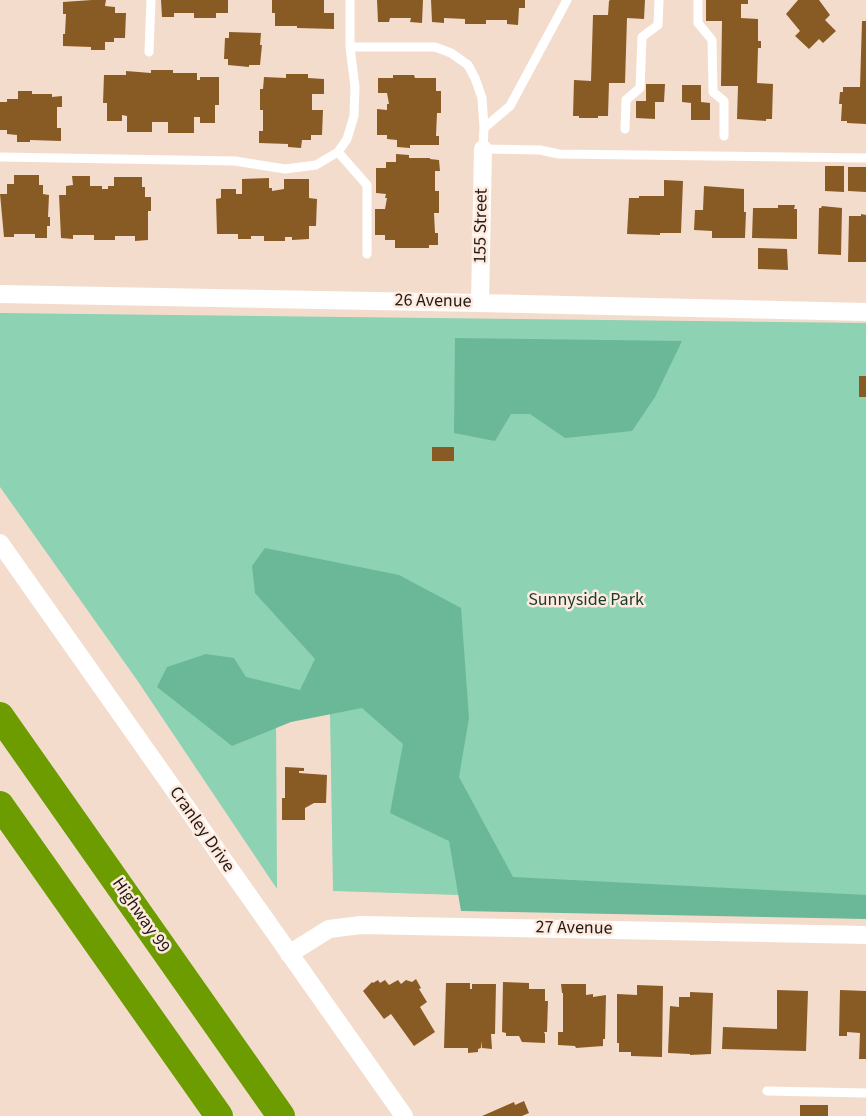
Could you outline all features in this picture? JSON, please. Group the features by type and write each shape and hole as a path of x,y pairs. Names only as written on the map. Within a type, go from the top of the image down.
{"highway":[{"name":"Highway 99","path":"0,716 281,1116"},
{"path":"0,805 219,1116"}],"street":[{"name":"155 Street","path":"480,303 483,149"},
{"name":"26 Avenue","path":"0,294 866,312"},
{"name":"Cranley Drive","path":"0,543 404,1116"},
{"name":"27 Avenue","path":"289,954 329,929 361,925 866,935"}],"lane":[{"path":"149,52 151,0"},
{"path":"0,157 235,161 285,169 316,165 338,152 348,139 354,116 355,87 350,46 350,0"},
{"path":"484,128 510,106 567,0"},
{"path":"625,129 626,100 640,88 642,37 658,25 659,0"},
{"path":"698,0 698,23 712,40 712,92 724,101 724,136"},
{"path":"350,46 435,47 451,53 468,65 482,98 483,149 540,150 559,154 866,158"},
{"path":"338,152 367,185 367,254"},
{"path":"768,1091 866,1093"}],"green space":[{"name":"Sunnyside Park","path":"0,313 866,323 866,908 333,891 330,713 276,711 277,889 137,680 0,487"},
{"path":"455,338 682,341 655,397 632,431 565,438 530,414 511,414 495,441 454,433"},
{"path":"265,548 399,575 461,608 469,718 459,777 513,877 866,895 866,919 461,911 449,841 390,813 403,744 362,708 291,722 232,746 157,687 167,667 206,654 234,658 246,677 300,690 315,659 255,593 252,566"}],"building":[{"path":"106,0 105,6 115,7 115,13 126,13 125,38 114,38 114,42 105,42 105,50 91,50 91,47 63,46 66,14 63,14 63,2"},
{"path":"161,0 228,0 228,13 216,13 216,18 194,18 194,13 174,13 174,17 162,17"},
{"path":"272,0 324,0 324,13 334,13 334,29 275,26"},
{"path":"377,0 423,0 422,23 410,22 411,18 390,18 389,22 378,22"},
{"path":"431,0 525,0 525,8 519,8 518,25 507,24 507,20 486,20 486,24 465,24 465,19 444,18 444,23 432,22"},
{"path":"610,0 645,0 644,19 627,18 625,83 609,83 608,116 579,118 579,116 573,116 574,80 591,81 593,15 608,15"},
{"path":"706,0 748,0 748,4 741,4 741,18 758,19 758,41 761,41 761,48 758,48 757,83 773,84 772,119 766,119 766,121 737,119 738,86 721,86 722,21 706,21"},
{"path":"798,0 819,0 830,15 825,20 836,31 823,43 819,39 809,49 795,36 800,31 786,14"},
{"path":"862,21 866,21 866,124 847,123 847,121 841,121 842,104 839,104 840,92 843,92 843,87 860,87"},
{"path":"229,32 261,33 260,65 249,65 249,67 228,65 228,59 224,59 225,38 229,38"},
{"path":"151,70 173,70 173,73 197,73 197,80 200,80 200,77 219,77 219,105 215,105 215,123 200,123 200,117 194,117 194,133 168,133 168,122 152,122 152,132 127,132 127,116 122,115 122,121 107,121 107,103 103,103 104,75 126,75 126,71 151,73"},
{"path":"286,74 308,74 308,78 324,79 324,94 312,94 312,110 323,110 322,135 311,135 311,140 302,140 301,148 288,147 288,144 259,143 259,131 263,131 260,89 263,89 264,77 286,78"},
{"path":"393,75 436,78 436,91 441,91 441,113 437,113 436,136 439,136 439,145 410,145 410,148 397,147 397,140 387,139 387,135 377,135 377,109 387,110 387,104 389,104 387,93 378,93 378,78 393,78"},
{"path":"646,84 665,84 664,102 655,102 655,119 636,118 636,101 646,101"},
{"path":"682,85 701,85 701,102 710,103 710,120 691,120 691,103 682,102"},
{"path":"18,91 32,91 32,94 52,94 52,97 62,96 62,107 57,107 57,128 61,128 61,141 30,140 30,142 17,142 17,135 7,134 7,130 0,130 0,102 7,102 7,99 18,99"},
{"path":"396,154 409,155 409,158 439,160 440,171 435,171 435,191 439,191 439,213 434,213 438,245 429,245 429,248 395,248 395,240 385,240 385,235 375,235 375,209 385,209 387,198 385,198 386,194 376,193 376,168 386,168 386,162 396,162"},
{"path":"825,166 844,166 844,192 825,191"},
{"path":"848,167 866,167 866,192 848,191"},
{"path":"14,175 39,175 39,185 43,185 43,194 49,195 48,217 50,217 50,226 47,226 47,238 35,238 35,234 14,234 14,237 4,237 0,194 7,194 7,184 14,184"},
{"path":"72,176 90,176 90,186 102,186 102,189 114,186 114,177 142,177 145,197 151,197 151,211 148,211 148,240 135,241 135,236 115,236 115,240 94,240 94,235 73,235 73,239 61,238 59,195 66,195 66,186 73,185"},
{"path":"269,178 269,188 272,188 272,191 284,189 284,179 309,179 309,198 317,199 316,226 309,226 309,239 292,240 292,237 285,237 285,241 264,241 264,236 238,239 238,234 217,234 216,199 221,198 221,189 236,189 236,194 242,194 242,179"},
{"path":"664,180 683,181 681,233 660,233 660,235 627,234 629,198 664,196"},
{"path":"704,186 744,189 744,212 746,212 745,238 712,238 712,231 694,230 695,210 703,210"},
{"path":"778,205 795,205 794,209 797,209 797,239 752,238 753,208 778,208"},
{"path":"822,206 842,208 841,255 818,254 819,208"},
{"path":"861,214 866,215 866,262 848,262 849,216 861,216"},
{"path":"758,248 787,249 788,270 758,269"},
{"path":"859,376 866,376 866,397 859,397"},
{"path":"432,447 454,447 454,461 432,461"},
{"path":"285,767 304,768 304,771 299,771 299,773 327,775 326,803 314,803 305,808 305,820 282,820 282,798 285,798"},
{"path":"416,979 421,988 419,989 427,1002 420,1007 435,1032 414,1046 391,1014 384,1019 363,991 372,982 378,980 380,983 385,980 389,985 398,980 401,984 406,980 412,982"},
{"path":"503,982 529,983 529,989 545,989 545,1001 548,1001 547,1032 544,1032 545,1043 522,1042 519,1036 506,1036 506,1033 502,1032"},
{"path":"446,983 470,983 470,989 472,989 472,984 496,984 495,1034 491,1034 492,1049 482,1048 481,1041 481,1048 478,1049 478,1052 468,1053 468,1048 444,1048"},
{"path":"561,984 586,984 586,995 593,994 593,997 606,995 605,1039 603,1039 603,1046 576,1048 575,1046 558,1045 558,1032 563,1032 563,993"},
{"path":"637,985 663,986 662,1057 631,1056 631,1052 619,1052 619,1043 617,1043 617,994 637,995"},
{"path":"777,990 808,991 806,1051 722,1049 723,1027 777,1029"},
{"path":"840,990 866,991 866,1059 859,1059 860,1033 847,1032 847,1036 839,1036"},
{"path":"690,992 713,993 711,1054 668,1053 670,1006 679,1007 679,997 690,997"},
{"path":"524,1101 529,1113 522,1116 482,1116 514,1102 515,1105"},
{"path":"800,1105 828,1105 828,1116 800,1116"}]}
